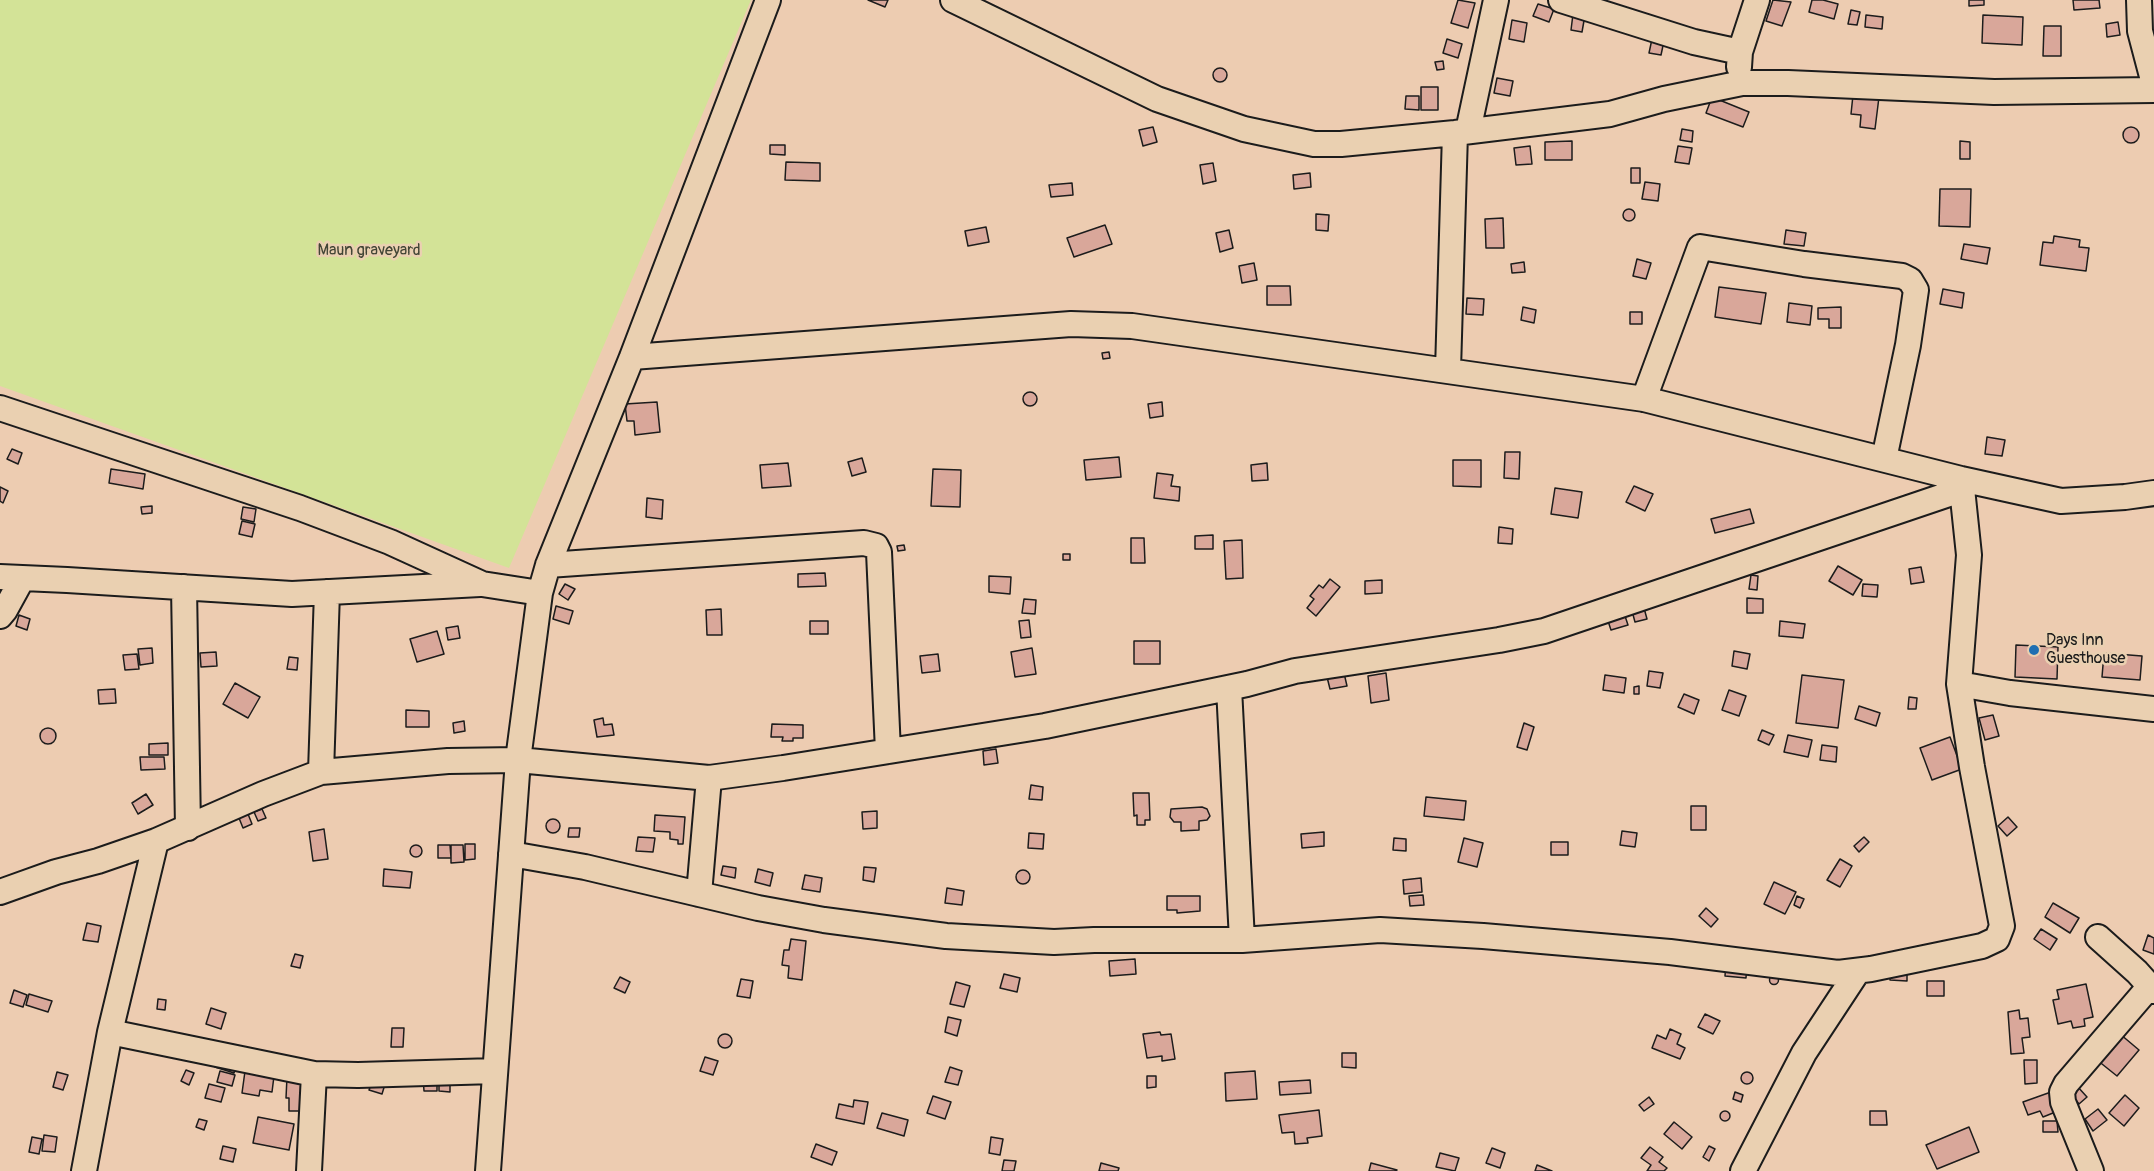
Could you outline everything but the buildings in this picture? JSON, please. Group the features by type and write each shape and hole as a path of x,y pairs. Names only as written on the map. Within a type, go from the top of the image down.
{"street":[{"path":"488,1171 518,760 540,593 548,565 632,357 768,0"},
{"path":"953,0 1157,99 1244,129 1314,144 1341,144 1462,132 1610,114 1664,99 1742,83 1994,92 2154,90"},
{"path":"1448,370 1462,132 1496,0"},
{"path":"1561,0 1694,42 1740,52"},
{"path":"1742,83 1739,68 1740,52 1757,0"},
{"path":"2139,0 2140,31 2154,84"},
{"path":"1644,399 1700,247 1804,264 1902,276 1910,280 1916,290 1908,345 1884,459"},
{"path":"632,357 1102,323 1223,338 1644,399 1884,459 1961,485 2061,501 2154,493"},
{"path":"0,408 300,508 390,542 482,584"},
{"path":"511,854 585,867 758,908 824,920 946,936 1054,942 1242,940 1380,930 1483,936 1670,952 1838,973 1982,946 1997,939 2002,926 1959,684 1969,555 1961,485"},
{"path":"0,892 156,841 321,772 448,761 518,760 709,778 1045,726 1229,688 1295,671 1544,631 1961,485"},
{"path":"548,565 864,543 876,546 879,552 888,751"},
{"path":"0,568 11,578 292,594 482,584 540,593"},
{"path":"0,616 5,610 11,578"},
{"path":"184,587 188,828"},
{"path":"321,772 327,592"},
{"path":"1959,684 2010,693 2154,709"},
{"path":"1229,688 1242,940"},
{"path":"699,894 709,778"},
{"path":"84,1171 110,1032 156,841"},
{"path":"2091,1171 2063,1102 2062,1092 2066,1084 2152,989 2097,937"},
{"path":"1743,1171 1804,1053 1858,971"},
{"path":"110,1032 314,1074 495,1071"},
{"path":"309,1171 314,1074"}],"green space":[{"name":"Maun graveyard","path":"0,0 751,0 509,568 0,386"}],"place":[{"name":"Days Inn Guesthouse","path":"2034,650"}]}
